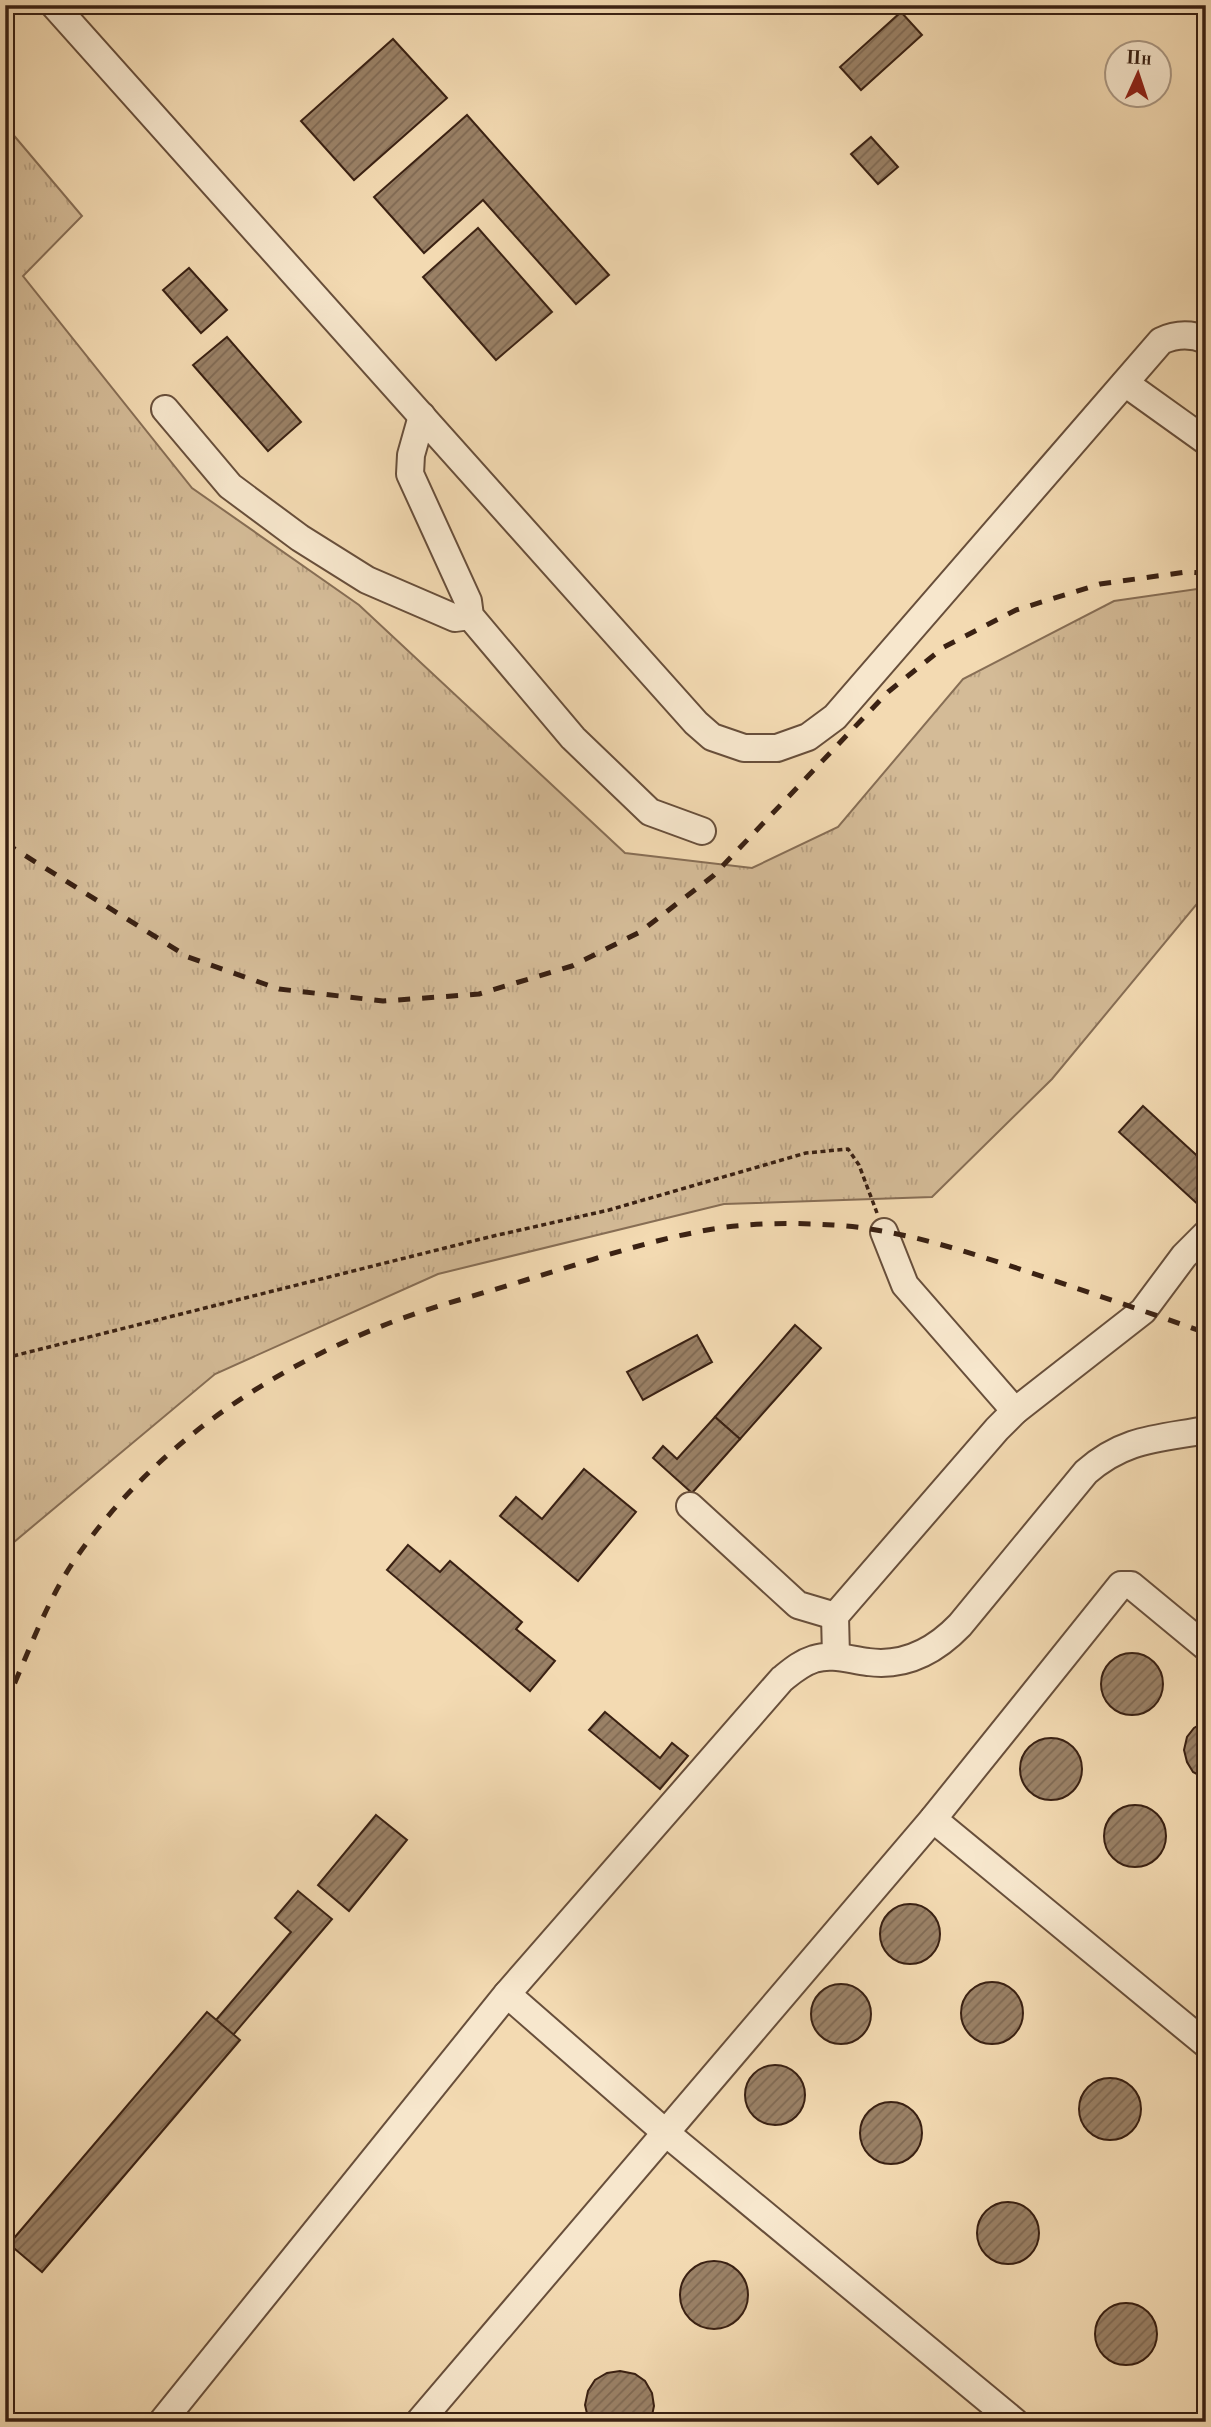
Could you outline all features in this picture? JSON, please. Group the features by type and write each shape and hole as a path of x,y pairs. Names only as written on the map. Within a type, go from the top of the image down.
{"street":[{"path":"54,5 696,723 712,737 744,748 777,748 808,737 835,717 1161,341 1184,334 1206,340"},
{"path":"1125,383 1206,441"},
{"path":"165,409 230,486 300,538 366,580 455,618 470,616"},
{"path":"422,416 411,455 410,474 468,601 470,616 573,738 650,812 702,831"},
{"path":"884,1232 905,1285 1015,1411"},
{"path":"836,1656 835,1616 939,1494 1015,1411 1143,1311 1184,1256 1206,1234"},
{"path":"162,2422 507,1994 782,1679 797,1666 816,1658 836,1656 889,1663 929,1651 946,1640 960,1625 1086,1472 1102,1458 1136,1442 1206,1430"},
{"path":"690,1506 798,1605 835,1616"},
{"path":"419,2422 933,1819 1121,1585 1131,1584 1206,1647"},
{"path":"933,1819 1206,2045"},
{"path":"507,1994 666,2133 1015,2422"}],"path":[{"path":"5,1358 489,1237 609,1210 806,1153 848,1149 859,1165 884,1232"}],"green space":[{"path":"5,125 82,216 23,276 192,488 359,605 625,853 752,868 838,827 963,679 1114,601 1197,589 1206,594 1206,893 1052,1079 932,1197 724,1204 438,1274 215,1374 14,1542 5,1544"}],"building":[{"path":"901,12 922,35 861,90 840,67"},
{"path":"393,39 447,98 354,180 301,121"},
{"path":"467,115 609,275 576,304 483,200 424,253 374,197"},
{"path":"871,137 898,167 878,184 851,154"},
{"path":"478,228 552,312 496,360 423,277"},
{"path":"189,268 227,310 201,333 163,290"},
{"path":"227,337 301,422 268,451 193,365"},
{"path":"1143,1106 1206,1164 1206,1205 1203,1209 1119,1132"},
{"path":"795,1325 821,1348 740,1439 715,1417"},
{"path":"697,1335 712,1362 643,1400 627,1372"},
{"path":"715,1417 740,1439 692,1493 653,1458 663,1446 677,1459"},
{"path":"584,1469 636,1512 578,1581 500,1516 516,1497 542,1519"},
{"path":"408,1545 440,1572 450,1561 522,1622 516,1629 555,1661 530,1691 387,1570"},
{"path":"1132,1653 1154,1662 1163,1684 1154,1706 1132,1715 1110,1706 1101,1684 1110,1662"},
{"path":"605,1712 660,1758 672,1743 688,1756 660,1789 589,1730"},
{"path":"1206,1721 1206,1779 1193,1772 1184,1750 1187,1737 1194,1728"},
{"path":"1051,1738 1073,1747 1082,1769 1073,1791 1051,1800 1029,1791 1020,1769 1029,1747"},
{"path":"1135,1805 1157,1814 1166,1836 1157,1858 1135,1867 1113,1858 1104,1836 1113,1814"},
{"path":"376,1815 407,1840 349,1911 318,1885"},
{"path":"298,1891 332,1919 233,2035 216,2020 291,1932 275,1918"},
{"path":"910,1904 927,1909 935,1917 940,1934 935,1951 927,1959 910,1964 893,1959 885,1951 880,1934 885,1917 893,1909"},
{"path":"992,1982 1014,1991 1023,2013 1014,2035 992,2044 970,2035 961,2013 970,1991"},
{"path":"841,1984 858,1989 866,1997 871,2014 866,2031 858,2039 841,2044 824,2039 816,2031 811,2014 816,1997 824,1989"},
{"path":"207,2012 240,2040 42,2272 9,2244"},
{"path":"775,2065 792,2070 800,2078 805,2095 800,2112 792,2120 775,2125 758,2120 750,2112 745,2095 750,2078 758,2070"},
{"path":"1110,2078 1132,2087 1141,2109 1132,2131 1110,2140 1088,2131 1079,2109 1088,2087"},
{"path":"891,2102 913,2111 922,2133 913,2155 891,2164 869,2155 860,2133 869,2111"},
{"path":"1206,2188 1206,2231 1199,2220 1197,2209 1200,2196"},
{"path":"1008,2202 1030,2211 1039,2233 1030,2255 1008,2264 986,2255 977,2233 986,2211"},
{"path":"707,2261 721,2261 733,2266 743,2276 748,2295 743,2314 733,2324 721,2329 707,2329 695,2324 685,2314 680,2302 680,2288 685,2276 695,2266"},
{"path":"1126,2303 1148,2312 1157,2334 1148,2356 1126,2365 1104,2356 1095,2334 1104,2312"},
{"path":"620,2371 635,2374 645,2381 652,2393 654,2406 651,2420 589,2422 585,2405 588,2391 595,2380 607,2373"},
{"path":"900,2413 913,2414 927,2422 881,2422"}],"railway":[{"path":"5,843 188,957 279,989 383,1001 479,994 572,966 640,932 713,876 888,692 944,647 1016,610 1100,584 1186,572 1206,573"},
{"path":"5,1705 46,1611 76,1558 106,1518 175,1448 255,1390 297,1365 387,1324 440,1306 671,1237 744,1225 816,1224 858,1227 909,1236 1032,1273 1206,1333"}]}
